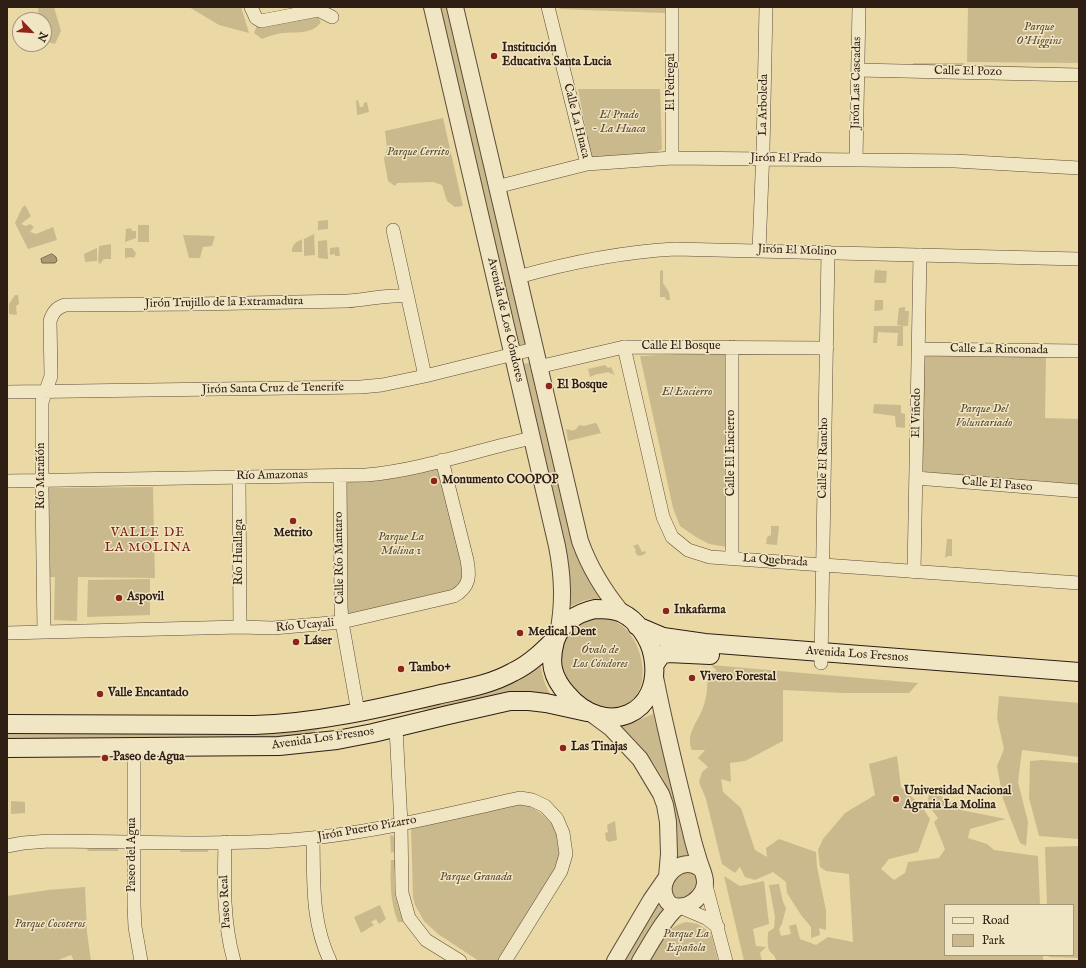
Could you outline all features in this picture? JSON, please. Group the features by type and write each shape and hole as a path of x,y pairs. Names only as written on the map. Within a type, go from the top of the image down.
{"main road":[{"path":"595,609 606,609 622,613 637,626 648,640 653,652 655,671 648,696 642,704 628,715 611,718 601,717 589,713 571,699 555,678 552,659 557,636 568,621 576,615 595,609"},
{"name":"Avenida Los Fresnos","path":"637,626 664,636 704,644 821,658 1079,684"},
{"name":"Avenida Los Fresnos","path":"7,724 260,725 303,722 358,712 458,690 500,678 513,673 529,663 557,636"},
{"name":"Avenida Los Fresnos","path":"655,671 661,655 674,652 821,658 1079,672"},
{"name":"Avenida Los Fresnos","path":"7,748 255,748 296,745 337,740 396,728 510,701 546,703 589,713"}],"street":[{"name":"Avenida de Los Cóndores","path":"432,7 561,568 563,592 562,613 557,636"},
{"name":"Avenida de Los Cóndores","path":"455,7 538,367 580,541 585,556 601,586 622,613"},
{"name":"Calle La Huaca","path":"548,7 587,164"},
{"name":"El Pedregal","path":"672,7 672,158"},
{"name":"La Arboleda","path":"759,250 763,158 766,7"},
{"name":"Jirón Las Cascadas","path":"856,160 859,7"},
{"path":"252,10 256,18 261,21 318,10 332,17"},
{"name":"Calle El Pozo","path":"858,70 1079,75"},
{"name":"Jirón El Prado","path":"496,186 587,164 672,158 955,161 1079,168"},
{"path":"393,230 425,376"},
{"name":"Jirón El Molino","path":"518,277 579,261 622,253 675,249 1079,258"},
{"name":"Calle El Rancho","path":"821,658 828,252"},
{"name":"El Viñedo","path":"914,572 920,255"},
{"name":"Jirón Trujillo de la Extramadura","path":"50,321 53,313 58,308 65,305 346,301 397,295 407,296"},
{"name":"Río Marañón","path":"44,632 42,402 51,376 50,321"},
{"name":"Calle El Bosque","path":"538,367 624,347 826,348"},
{"name":"La Quebrada","path":"624,347 663,517 672,537 688,550 710,557 1079,582"},
{"name":"Calle El Encierro","path":"732,347 732,558"},
{"name":"Jirón Santa Cruz de Tenerife","path":"7,392 361,387 382,385 425,376 534,349"},
{"name":"Calle La Rinconada","path":"918,349 1079,351"},
{"name":"Río Amazonas","path":"7,480 366,475 393,472 532,438"},
{"name":"Río Ucayali","path":"7,633 240,627 273,628 342,622 446,599 461,592 468,581 469,572 442,460"},
{"name":"Calle Río Mantaro","path":"340,475 339,549 342,622 358,712"},
{"name":"Río Huallaga","path":"239,477 240,627"},
{"name":"Calle El Paseo","path":"916,478 1079,491"},
{"path":"655,671 667,732 696,852 718,927 726,961"},
{"path":"589,713 620,738 640,759 661,794 665,805 668,822 668,864 665,884 666,897 671,905 706,918 718,927"},
{"path":"396,728 402,824 402,893 409,918 426,940 460,961"},
{"name":"Paseo del Agua","path":"134,748 134,906 135,928 141,961"},
{"name":"Jirón Puerto Pizarro","path":"7,846 49,841 225,842 313,838 402,824 520,798 532,800 545,806 557,818 563,833 566,854 561,871 505,961"},
{"path":"313,838 314,904 316,919 319,934 330,961"},
{"path":"651,900 663,870 668,840"},
{"name":"Paseo Real","path":"225,842 224,901 228,935 234,961"},
{"path":"615,961 651,900 667,877 672,871 683,864 693,864 703,876 700,895 691,904 675,909 662,926 640,961"},
{"path":"662,926 679,915 686,913 696,914"}],"green space":[{"path":"38,7 54,7 61,31 55,44 52,43 52,12 38,12"},
{"path":"189,7 241,7 249,33 219,25"},
{"path":"437,7 449,7 526,343 524,345 517,345"},
{"path":"559,7 665,7 665,13 560,9"},
{"name":"Parque O'Higgins","path":"968,7 1079,7 1079,63 967,62"},
{"path":"316,15 321,22 312,30 271,35 262,39 254,33 258,22"},
{"path":"913,63 964,63 963,68 913,68"},
{"path":"969,65 1076,68 1076,71 969,69"},
{"name":"El Prado - La Huaca","path":"578,89 660,89 662,149 657,152 597,159 591,156"},
{"path":"358,100 360,107 363,107 364,103 367,102 369,112 357,115 356,101"},
{"name":"Parque Cerrito","path":"443,118 463,206 455,207 447,201 442,185 433,182 397,183 395,186 388,181 384,159 387,149 385,131"},
{"path":"25,205 31,216 21,224 26,226 30,224 34,227 30,232 36,234 53,227 57,240 28,249 15,223"},
{"path":"328,220 328,229 318,230 318,221"},
{"path":"138,225 149,225 149,242 138,242"},
{"path":"131,228 132,231 136,231 136,238 125,242 126,229"},
{"path":"314,234 315,255 304,256 304,239"},
{"path":"183,235 215,236 212,246 203,247 200,258 189,258"},
{"path":"302,239 302,252 292,252 294,244"},
{"path":"327,240 328,259 318,258 318,241"},
{"path":"111,244 111,259 104,259 100,264 98,261 99,246"},
{"path":"339,247 340,256 335,256 335,254 330,255 330,248"},
{"path":"97,248 97,261 85,262 84,254"},
{"path":"125,248 132,248 136,253 134,258 125,258"},
{"path":"663,270 663,283 669,292 670,300 666,300 665,297 660,297 660,271"},
{"path":"875,270 887,271 886,283 874,283"},
{"path":"15,295 18,295 19,304 16,306 17,315 9,314 9,304"},
{"path":"875,300 883,300 883,310 874,311"},
{"path":"905,307 905,311 909,311 908,326 897,325 899,308"},
{"path":"874,326 903,326 903,346 897,346 898,333 878,332 877,343 873,343"},
{"name":"El Encierro","path":"726,352 727,547 709,544 680,526 673,508 640,356"},
{"name":"Parque Del Voluntariado","path":"926,356 1046,356 1045,418 1079,419 1079,486 924,472 922,468 923,359"},
{"path":"532,362 604,599 584,601 567,609 521,365"},
{"path":"605,365 608,368 611,367 615,376 609,372 590,377 588,369"},
{"path":"874,404 901,405 901,413 905,414 905,428 896,427 895,416 873,413"},
{"path":"595,423 597,424 601,433 568,441 566,429 573,430 579,425 584,426"},
{"name":"Parque La Molina 1","path":"431,468 438,469 464,575 457,590 351,615 347,611 346,483 350,481"},
{"path":"153,487 155,578 78,577 77,621 54,620 55,577 50,577 49,488"},
{"path":"771,526 779,526 777,545 766,544 767,537 771,535"},
{"path":"947,539 952,539 952,556 945,558"},
{"path":"638,544 642,552 645,551 646,553 641,556 638,556 633,546"},
{"name":"Aspovil","path":"150,579 150,615 87,617 88,580"},
{"name":"Óvalo de Los Cóndores","path":"601,618 618,623 632,637 637,646 642,667 640,687 636,696 627,703 613,708 606,708 594,704 582,695 568,679 561,664 564,645 574,628 591,619"},
{"path":"540,660 544,681 554,699 444,710 400,709"},
{"path":"711,665 918,683 909,693 844,693 783,690 783,741 745,761 730,763 731,782 721,779 723,792 741,808 755,850 767,857 766,848 779,839 816,852 817,867 826,910 826,930 819,928 820,935 811,938 811,927 801,915 787,893 786,882 773,872 755,880 745,877 740,867 735,873 722,864 706,799 699,782 702,772 708,767 698,758 705,750 692,750 690,744 693,728 703,708 705,700 707,673 717,671"},
{"path":"999,696 1079,703 1079,757 1022,750 1018,782 1028,822 1026,846 1020,843 1003,799 997,766 1004,749 997,718"},
{"path":"653,714 689,859 673,866 675,827 674,808 670,795 665,782 650,758 622,727"},
{"path":"334,723 296,740 7,742 7,730"},
{"path":"897,756 901,787 921,805 930,819 918,852 889,859 881,869 894,880 905,873 908,862 939,858 945,849 934,822 938,818 928,805 929,788 961,810 1006,819 970,829 968,838 987,844 994,850 1038,856 1040,904 944,904 944,956 1043,956 1043,961 776,961 768,946 768,932 774,928 775,917 769,885 779,884 786,908 782,924 779,929 781,936 791,934 789,926 796,924 800,939 816,945 828,937 853,942 849,874 826,871 820,867 818,850 823,839 845,813 875,795 869,764"},
{"path":"1042,760 1079,763 1079,839 1039,836 1029,798 1030,761"},
{"path":"11,801 25,802 25,813 11,814"},
{"name":"Parque Granada","path":"516,804 525,805 534,809 546,817 551,823 561,842 559,865 499,961 479,961 438,934 424,921 415,905 413,897 411,828"},
{"path":"615,821 617,840 609,842 606,840 605,833 608,832 607,825"},
{"path":"392,835 394,837 394,852 391,853 390,836"},
{"path":"1079,846 1079,958 1048,956 1074,956 1074,904 1047,904 1045,847"},
{"path":"118,848 118,851 87,851 88,849"},
{"path":"181,848 209,848 208,852 180,852"},
{"path":"391,860 396,860 394,873 395,896 403,922 398,922 393,907"},
{"path":"684,870 698,874 697,888 686,899 672,899 671,890 673,883"},
{"path":"724,876 740,886 764,881 769,924 753,929 756,946 766,947 760,953 762,961 744,961"},
{"name":"Parque Cocoteros","path":"85,887 87,932 91,961 74,961 71,955 56,961 7,961 7,896 48,890"},
{"path":"660,891 666,907 633,961 620,961"},
{"path":"380,905 386,919 379,924 376,919 371,922 374,925 361,933 354,917"},
{"name":"Parque La Española","path":"687,922 698,924 711,933 718,961 648,961 659,943 674,927"}],"shaded area":[{"path":"52,254 56,257 57,261 55,263 42,263 41,259"}],"place":[{"name":"Institución Educativa Santa Lucia","path":"494,56"},
{"name":"El Bosque","path":"549,386"},
{"name":"Monumento COOPOP","path":"434,481"},
{"name":"Metrito","path":"293,521"},
{"name":"Aspovil","path":"119,598"},
{"name":"Inkafarma","path":"666,611"},
{"name":"Medical Dent","path":"520,633"},
{"name":"Láser","path":"296,642"},
{"name":"Tambo+","path":"401,669"},
{"name":"Vivero Forestal","path":"692,678"},
{"name":"Valle Encantado","path":"100,694"},
{"name":"Las Tinajas","path":"563,748"},
{"name":"Paseo de Agua","path":"105,758"},
{"name":"Universidad Nacional Agraria La Molina","path":"896,799"}],"district":[{"name":"VALLE DE LA MOLINA","path":"148,540"}]}
